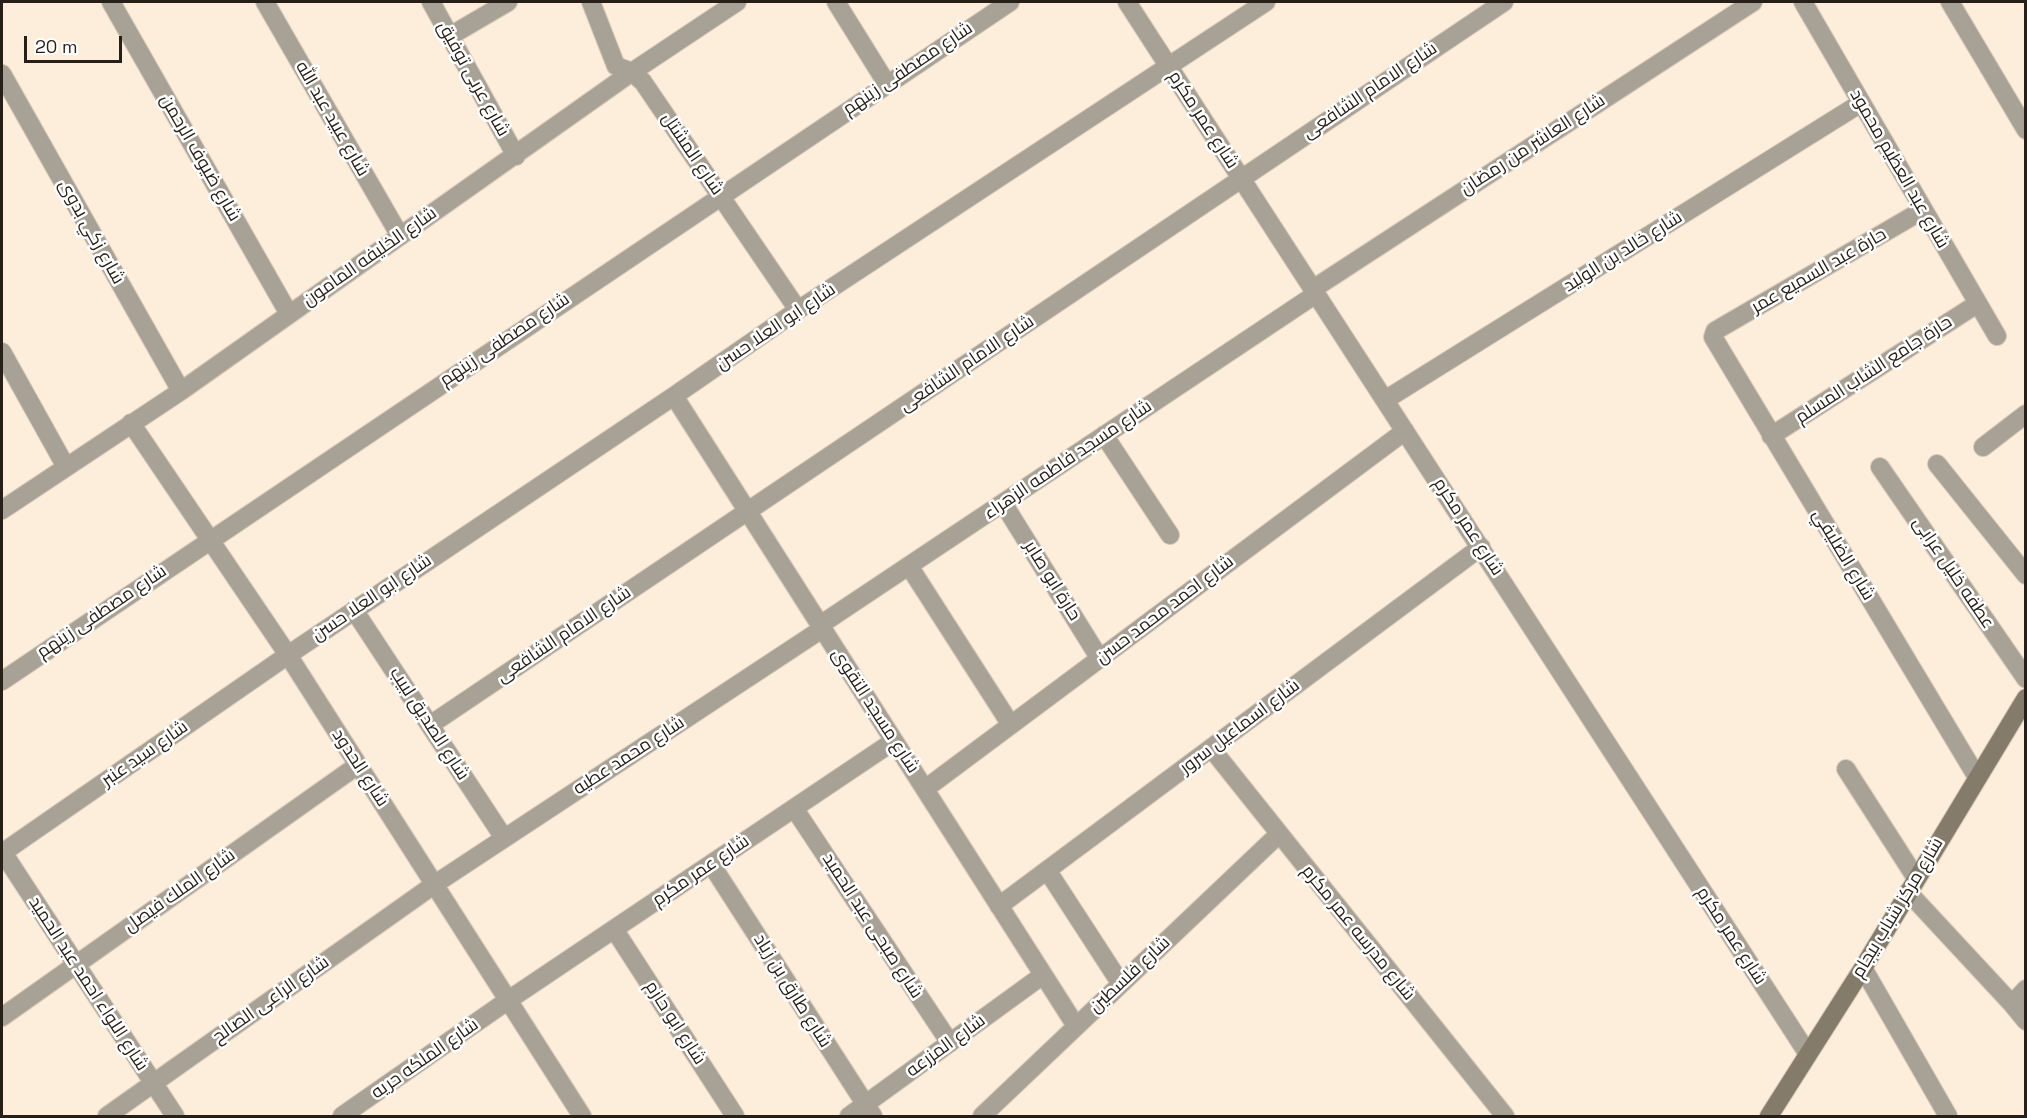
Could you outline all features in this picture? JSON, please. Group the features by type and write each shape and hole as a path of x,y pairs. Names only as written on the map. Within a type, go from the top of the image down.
{"main road":[{"name":"شارع مركز شباب بيجام","path":"1769,1116 1863,968 2025,698"}],"street":[{"name":"شارع ضيوف الرحمن","path":"111,2 289,314"},
{"name":"شارع عبيد عبد الله","path":"265,2 400,236"},
{"name":"شارع عربى توفيق","path":"431,2 516,156"},
{"path":"450,36 508,2"},
{"name":"شارع المشتل","path":"591,2 616,66 632,72 643,82 798,310"},
{"name":"شارع الخليفه المامون","path":"2,510 180,391 632,72 736,2"},
{"path":"836,2 887,84"},
{"name":"شارع مصطفى زينهم","path":"2,681 1010,2"},
{"name":"شارع عمر مكرم","path":"1127,2 1808,1054"},
{"name":"شارع ابو العلا حسن","path":"288,655 798,310 1266,2"},
{"name":"شارع الامام الشافعى","path":"430,725 1504,2"},
{"name":"شارع العاشر من رمضان","path":"1315,291 1753,2"},
{"name":"شارع عبد العظيم محمود","path":"1803,2 1997,336"},
{"path":"1950,2 2025,130"},
{"name":"شارع زكي بدوى","path":"2,74 180,391"},
{"name":"شارع خالد بن الوليد","path":"1385,400 1862,103"},
{"name":"حارة عبد السميع عمر","path":"1715,331 1923,210"},
{"name":"شارع مسجد فاطمه الزهراء","path":"821,627 1315,291"},
{"name":"حارة جامع الشاب المسلم","path":"1771,436 1977,304"},
{"name":"شارع الضليفي","path":"1715,331 1713,337 1715,343 1977,777"},
{"path":"2,352 66,467"},
{"name":"شارع مسجد التقوى","path":"674,396 1076,1026"},
{"path":"1983,447 2025,414"},
{"name":"شارع الحدود","path":"131,423 288,655 582,1116"},
{"name":"شارع احمد محمد حسن","path":"925,789 1405,431"},
{"path":"1104,435 1170,536"},
{"path":"1937,464 2025,575"},
{"name":"عطفه خليل عرابى","path":"1880,467 2025,679"},
{"name":"حارة ابو صابر","path":"1003,503 1100,659"},
{"name":"شارع اسماعيل سرور","path":"999,906 1481,547"},
{"path":"909,566 1011,725"},
{"name":"شارع الصديق لبيب","path":"354,610 504,838"},
{"name":"شارع محمد عطيه","path":"435,884 821,627"},
{"name":"شارع سيد عنبر","path":"2,852 288,655"},
{"name":"شارع عمر مكرم","path":"507,1001 894,741"},
{"name":"شارع مدرسه عمر مكرم","path":"1211,748 1505,1116"},
{"name":"شارع الملك فيصل","path":"2,1017 358,765"},
{"path":"1846,769 1912,885 2025,1021"},
{"name":"شارع صبحى عبد الحميد","path":"794,808 950,1044"},
{"name":"شارع فلسطين","path":"982,1116 1279,834"},
{"name":"شارع اللواء احمد عبد الحميد","path":"2,852 175,1116"},
{"name":"شارع طارق بن زياد","path":"711,864 869,1111"},
{"path":"1047,870 1121,984"},
{"name":"شارع الراعى الصالح","path":"107,1116 435,884"},
{"name":"شارع ابو حازم","path":"614,929 735,1116"},
{"path":"1863,968 1948,1116"},
{"name":"شارع المزرعه","path":"849,1116 869,1111 950,1044 1043,975"},
{"path":"2012,1004 2025,989"},
{"name":"شارع الملكه حريه","path":"342,1116 507,1001"}]}
